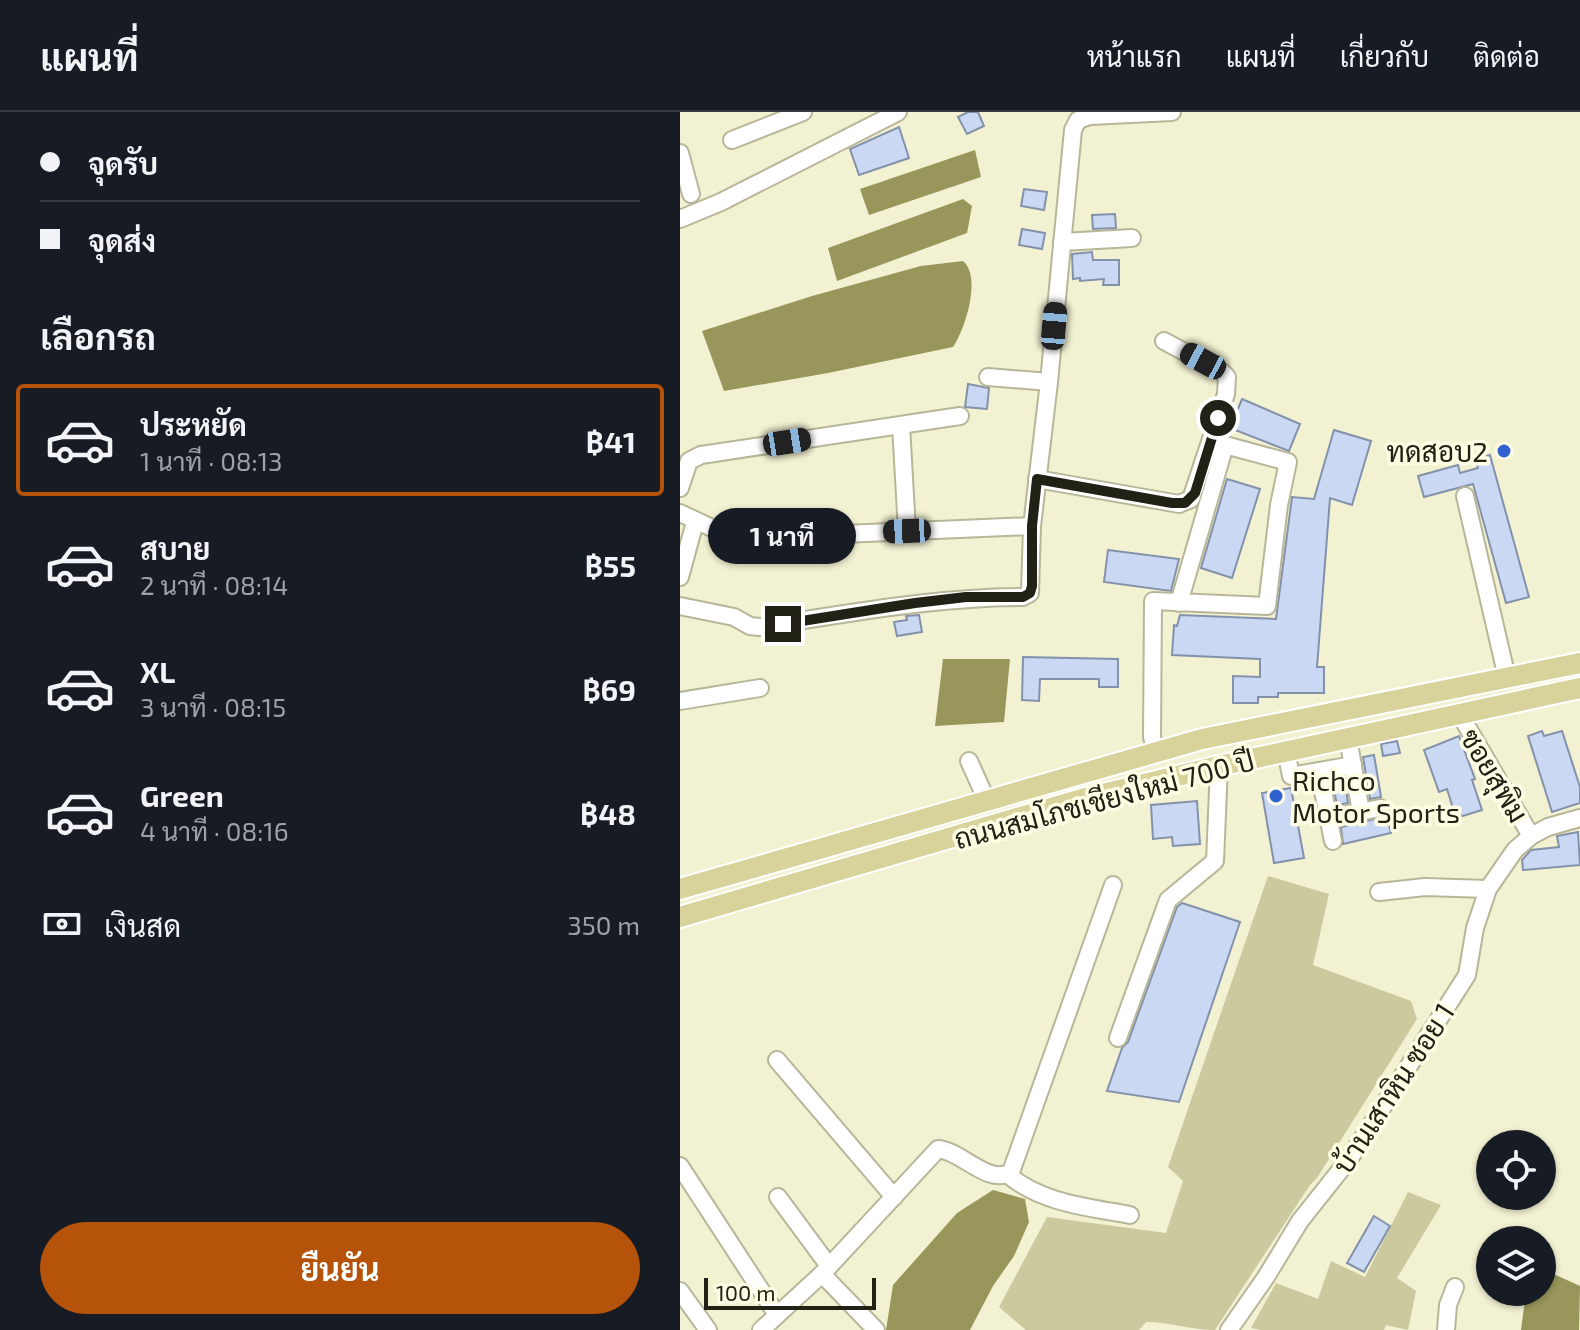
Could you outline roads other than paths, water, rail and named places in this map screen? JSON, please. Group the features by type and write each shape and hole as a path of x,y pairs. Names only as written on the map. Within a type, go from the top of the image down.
{"main road":[{"name":"ถนนสมโภชเชียงใหม่ 700 ปี","path":"680,889 1202,739 1580,663"},
{"name":"ถนนสมโภชเชียงใหม่ 700 ปี","path":"680,917 1082,799 1286,751 1580,688"}],"street":[{"path":"732,140 803,112"},
{"path":"680,219 721,202 898,112"},
{"path":"680,606 734,617 750,626 759,627 915,603 966,597 1023,597 1030,593 1032,526 1073,130 1078,120 1090,116 1172,112"},
{"path":"680,153 691,194"},
{"path":"1062,242 1132,238"},
{"path":"1037,479 1179,504 1191,499 1226,394 1227,377 1164,341"},
{"path":"988,377 1049,382"},
{"path":"680,488 689,461 701,455 960,416"},
{"path":"901,425 907,531"},
{"path":"1156,752 1152,737 1151,696 1153,601 1179,603 1267,606 1279,505 1288,462 1225,445 1179,603"},
{"path":"1465,496 1507,678"},
{"path":"680,577 687,517 729,536 748,538 1032,526"},
{"path":"680,701 760,688"},
{"name":"ซอยสุพิม","path":"1459,713 1531,836"},
{"path":"1348,738 1361,812"},
{"path":"1286,751 1291,776 1353,765"},
{"path":"969,761 987,801"},
{"path":"1118,1038 1168,900 1215,861 1219,766"},
{"path":"1319,771 1333,841"},
{"path":"1329,818 1380,808"},
{"path":"1531,836 1548,827 1580,818"},
{"name":"บ้านเสาหิน ซอย 1","path":"1229,1330 1300,1221 1350,1158 1467,975 1475,928 1488,889 1515,850 1531,836"},
{"path":"1007,1174 1018,1158 1113,885"},
{"path":"1379,892 1425,887 1488,889"},
{"path":"777,1060 894,1197"},
{"path":"761,1330 826,1270 940,1148 991,1174 1007,1174 1037,1195 1130,1215"},
{"path":"680,1166 777,1315"},
{"path":"778,1197 826,1270 876,1330"},
{"path":"1446,1330 1448,1305 1455,1287"},
{"path":"680,1291 708,1330"}],"place":[{"name":"ทดสอบ2","path":"1504,451"},
{"name":"Richco Motor Sports","path":"1276,796"}]}
